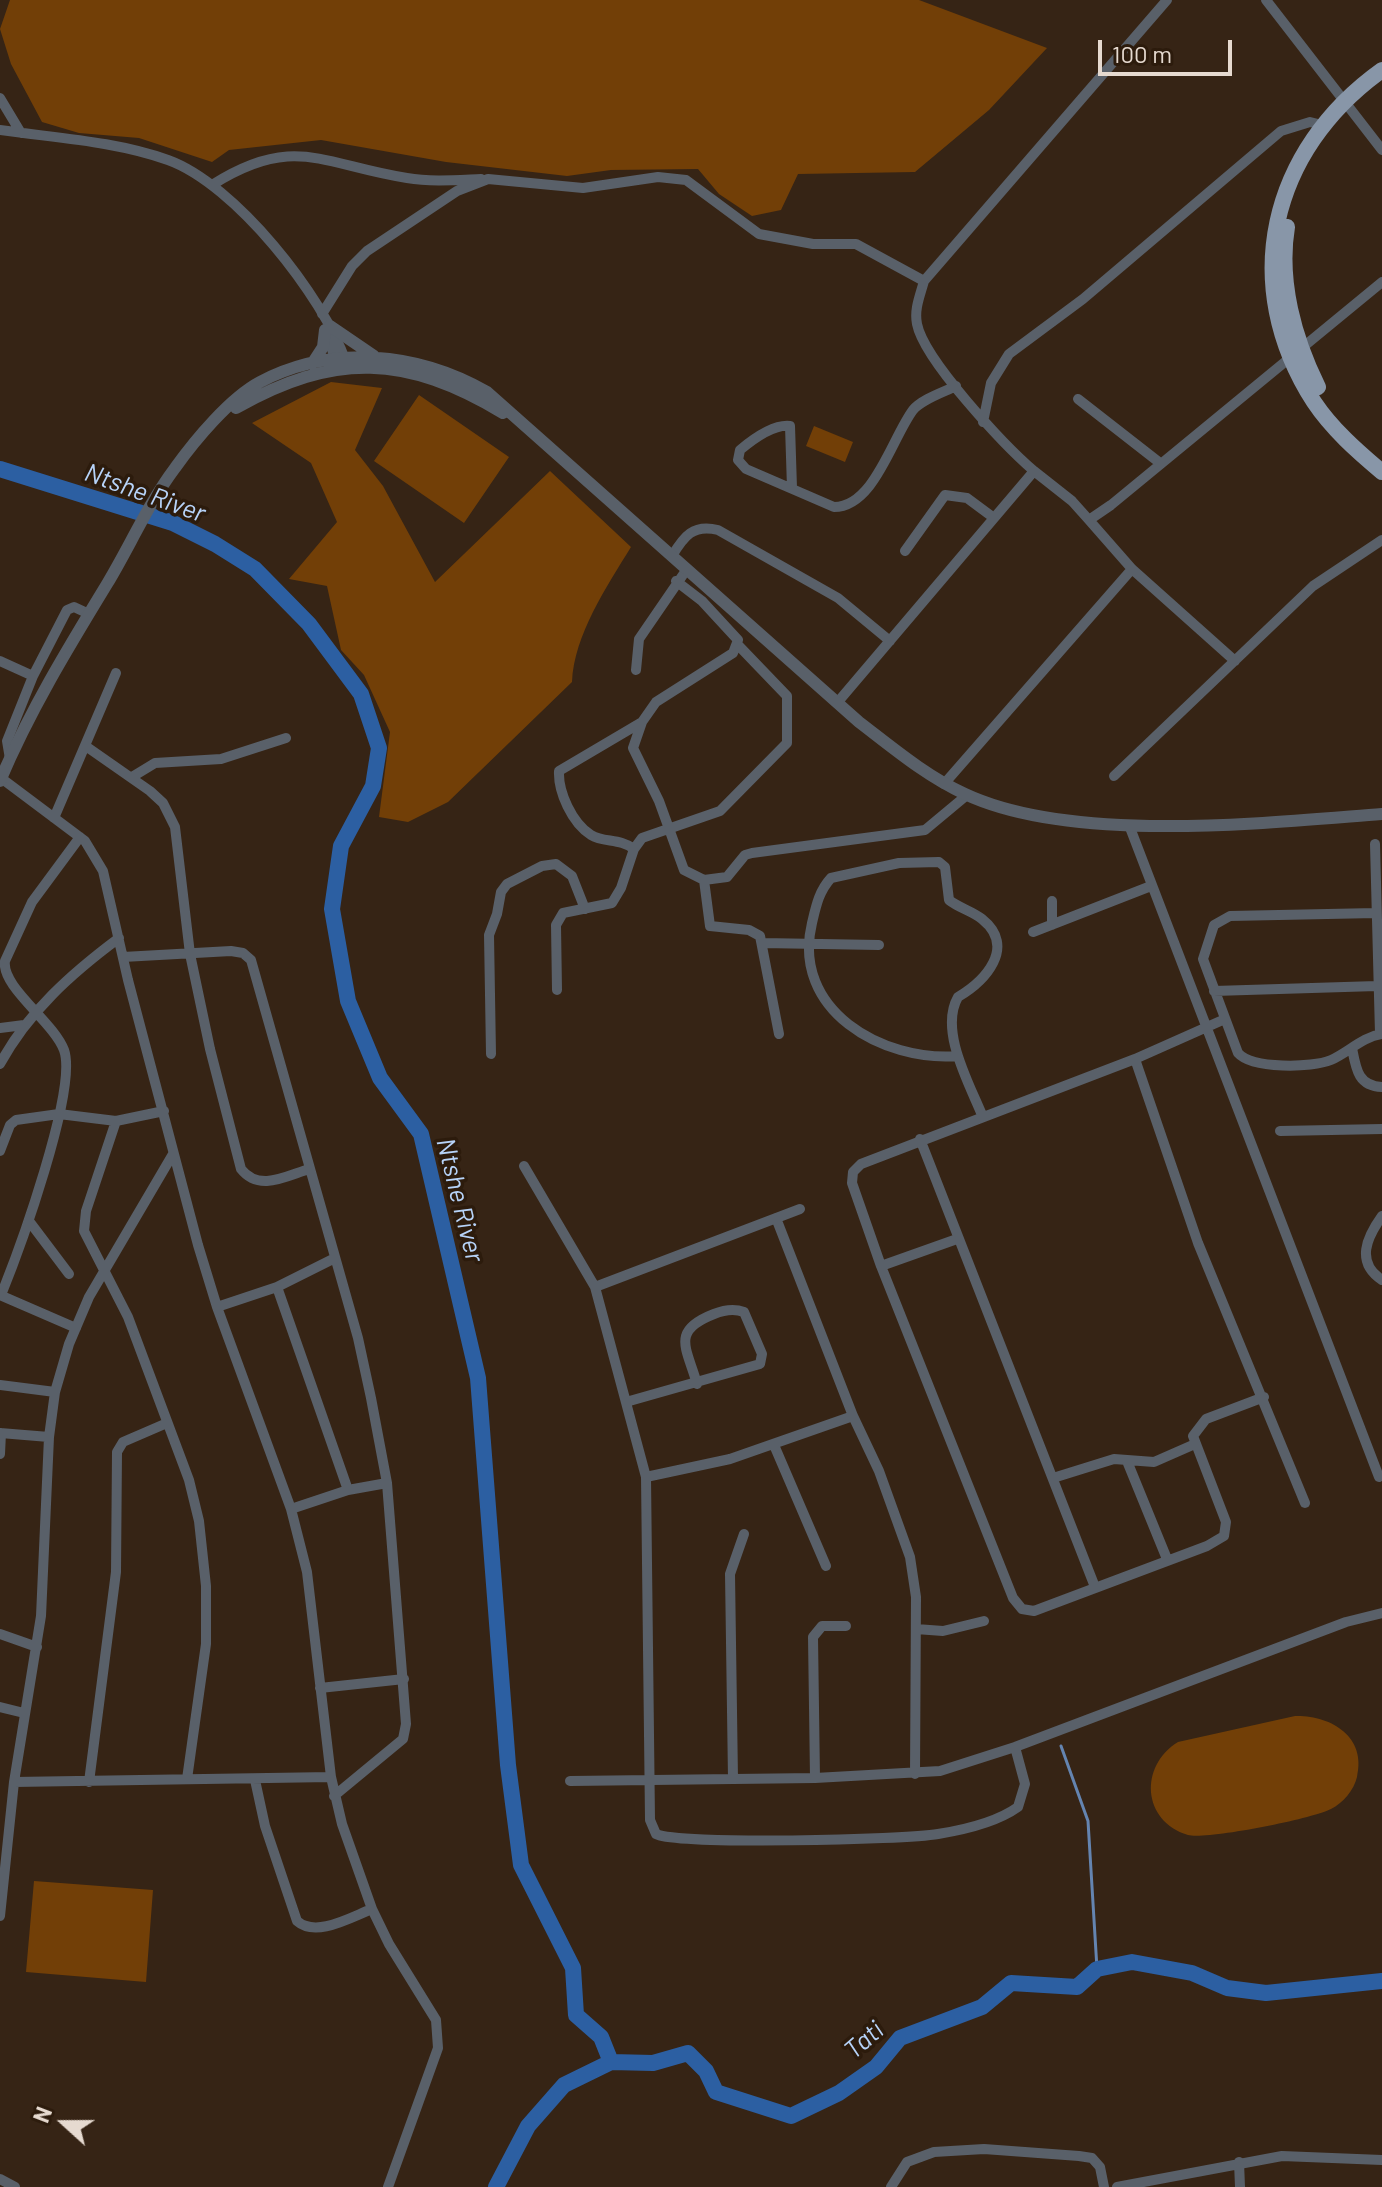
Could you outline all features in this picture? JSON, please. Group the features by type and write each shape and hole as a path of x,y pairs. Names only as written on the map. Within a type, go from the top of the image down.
{"main road":[{"path":"1382,70 1326,126 1303,176 1285,238 1287,288 1296,353 1315,403 1339,433 1382,472"},
{"path":"1346,104 1382,78"},
{"path":"1296,353 1331,407 1382,458"}],"street":[{"path":"1167,0 924,281 915,312 917,329 983,422 1034,471 1072,501 1132,569 1235,661"},
{"path":"1266,0 1382,150"},
{"path":"0,98 21,133"},
{"path":"983,422 991,383 1009,354 1083,299 1272,138 1298,123 1326,126"},
{"path":"0,130 137,150 171,161 212,185 280,253 325,322 342,363"},
{"path":"212,185 260,160 301,154 410,179 488,179 571,188 658,177 686,180 759,234 813,244 856,244 924,281"},
{"path":"312,364 323,347 325,322 352,266 367,251 457,191 488,179"},
{"path":"1089,520 1382,282"},
{"path":"325,322 352,344 375,356 456,375 487,392 837,703 944,784 967,795 1027,814 1129,825 1382,814"},
{"path":"223,415 278,385 342,363 375,356"},
{"path":"388,2187 438,2048 436,2020 397,1960 372,1909 334,1796 307,1572 291,1509 217,1307 173,1154 99,861 80,837 1,780 87,613 163,485 193,445 260,382 312,364 342,363 401,370 440,380 530,429"},
{"path":"792,488 790,426 784,425 766,433 740,450 738,460 746,469 834,507 853,503 865,492 915,408 956,386"},
{"path":"1078,399 1160,463"},
{"path":"837,703 1034,471"},
{"path":"905,551 945,495 967,498 994,518"},
{"path":"672,556 689,532 707,527 718,530 838,598 890,641"},
{"path":"1114,776 1313,586 1382,540"},
{"path":"636,670 639,639 687,569"},
{"path":"944,784 1132,569"},
{"path":"676,581 737,635 738,645 733,653 656,702 642,722 633,748 670,829 679,862 692,876 704,880 727,877 745,855 752,853 925,830 967,795"},
{"path":"10,759 7,741 33,676 67,610 74,607 87,613"},
{"path":"557,990 558,919 568,911 612,903 621,888 634,849 652,833 720,811 787,743 787,696 738,645"},
{"path":"0,661 33,676"},
{"path":"54,818 87,747 116,673"},
{"path":"634,849 617,840 594,836 578,823 560,788 559,771 642,722"},
{"path":"132,777 155,763 221,759 286,738"},
{"path":"87,747 132,777 163,803 175,827 190,954 210,1049 241,1169 254,1181 263,1182 309,1169"},
{"path":"1129,825 1379,1477"},
{"path":"76,1328 1,1295 29,1221 59,1114 67,1064 55,1032 11,983 2,966 32,902 80,837"},
{"path":"1375,844 1379,884 1376,913 1381,1034 1317,1064 1258,1064 1238,1053 1203,959 1214,925 1224,918 1376,913"},
{"path":"958,1056 919,1055 888,1048 843,1022 814,982 807,942 820,895 831,878 899,863 939,862 945,867 949,900 982,919 994,934 998,950 991,970 983,981 958,997 952,1006 958,1056 982,1115"},
{"path":"491,1054 489,935 501,892 507,884 542,866 556,864 572,876 585,909"},
{"path":"704,880 710,926 756,932 762,943 779,1034"},
{"path":"1033,932 1151,886"},
{"path":"1052,901 1052,925"},
{"path":"0,1064 24,1025 38,1010 76,972 119,938"},
{"path":"762,943 879,945"},
{"path":"123,957 238,951 251,960 358,1338 387,1483 404,1679 403,1739 334,1796"},
{"path":"1214,991 1377,986"},
{"path":"1225,1019 1135,1059 982,1115 861,1164 853,1172 852,1183 881,1266 1013,1598 1022,1609 1034,1611 1218,1541 1227,1530 1195,1444 1195,1430 1206,1419 1264,1397"},
{"path":"0,1028 24,1025"},
{"path":"1352,1048 1359,1079 1368,1085 1382,1087"},
{"path":"1135,1059 1198,1243 1264,1397 1305,1503"},
{"path":"0,1151 13,1121 59,1114 116,1121 164,1111"},
{"path":"116,1121 85,1221 86,1239 128,1317 199,1521 206,1586 206,1644 187,1779"},
{"path":"1280,1131 1382,1129"},
{"path":"920,1139 1095,1587"},
{"path":"0,1916 2,1873 14,1782 44,1590 49,1437 55,1392 76,1328 104,1269 173,1154"},
{"path":"524,1166 595,1287 646,1477 651,1825 662,1837 902,1838 938,1834 983,1823 1018,1807 1025,1784 1015,1747"},
{"path":"595,1287 800,1209"},
{"path":"1382,1216 1365,1243 1366,1260 1374,1275 1382,1280"},
{"path":"776,1218 853,1416 879,1471 910,1557 916,1597 915,1774"},
{"path":"29,1221 69,1274"},
{"path":"881,1266 957,1239"},
{"path":"217,1307 277,1287 335,1258"},
{"path":"277,1287 348,1490"},
{"path":"626,1402 697,1384 760,1364 762,1354 744,1312 723,1310 694,1322 686,1329 684,1339 697,1384"},
{"path":"0,1385 55,1392"},
{"path":"646,1477 730,1459 853,1416"},
{"path":"89,1782 116,1572 117,1452 123,1442 167,1423"},
{"path":"0,1454 1,1433 49,1437"},
{"path":"1053,1478 1106,1461 1154,1462 1195,1444"},
{"path":"774,1445 826,1566"},
{"path":"1127,1461 1167,1559"},
{"path":"291,1509 348,1490 387,1483"},
{"path":"733,1779 730,1574 744,1534"},
{"path":"570,1781 815,1778 915,1774 959,1766 1346,1622 1382,1613"},
{"path":"916,1629 943,1631 984,1621"},
{"path":"815,1778 813,1637 822,1626 846,1626"},
{"path":"0,1634 37,1647"},
{"path":"320,1688 404,1679"},
{"path":"0,1707 24,1713"},
{"path":"14,1782 331,1777"},
{"path":"255,1780 265,1826 297,1921 306,1928 319,1928 372,1909"},
{"path":"891,2187 907,2162 923,2154 984,2149 1086,2156 1100,2167 1104,2187"},
{"path":"1117,2187 1239,2162 1307,2155 1382,2160"},
{"path":"1239,2162 1240,2187"},
{"path":"0,2183 15,2187"}],"shaded area":[{"path":"10,0 919,0 1047,48 989,110 915,172 798,174 781,210 752,216 719,194 698,169 611,170 567,176 446,162 321,140 229,150 212,162 139,138 79,133 42,122 11,64 0,29"},
{"path":"331,382 382,388 355,450 383,486 435,582 550,471 631,547 585,629 572,682 448,802 408,822 379,817 390,732 364,675 341,650 327,586 289,579 337,522 311,463 252,423"},
{"path":"419,395 509,457 464,523 374,461"},
{"path":"814,426 853,442 845,462 806,446"},
{"path":"1295,1716 1321,1719 1333,1724 1351,1739 1359,1763 1357,1777 1351,1791 1340,1803 1303,1818 1199,1836 1173,1828 1162,1818 1154,1806 1152,1778 1165,1752 1178,1742"},
{"path":"34,1881 153,1890 146,1982 26,1972"}],"waterway":[{"name":"Ntshe River","path":"0,469 173,523 215,544 255,569 309,624 361,694 379,748 373,786 341,846 332,909 348,1001 380,1078 421,1134 478,1378 508,1765 521,1865 573,1968 576,2015 601,2037 611,2062"},
{"path":"1061,1746 1088,1821 1097,1969"},
{"name":"Tati","path":"496,2187 528,2126 564,2085 611,2062 653,2063 688,2053 706,2071 716,2092 791,2116 839,2093 876,2067 900,2038 982,2007 1011,1983 1077,1987 1097,1969 1132,1962 1192,1973 1227,1988 1266,1993 1382,1981"}]}
